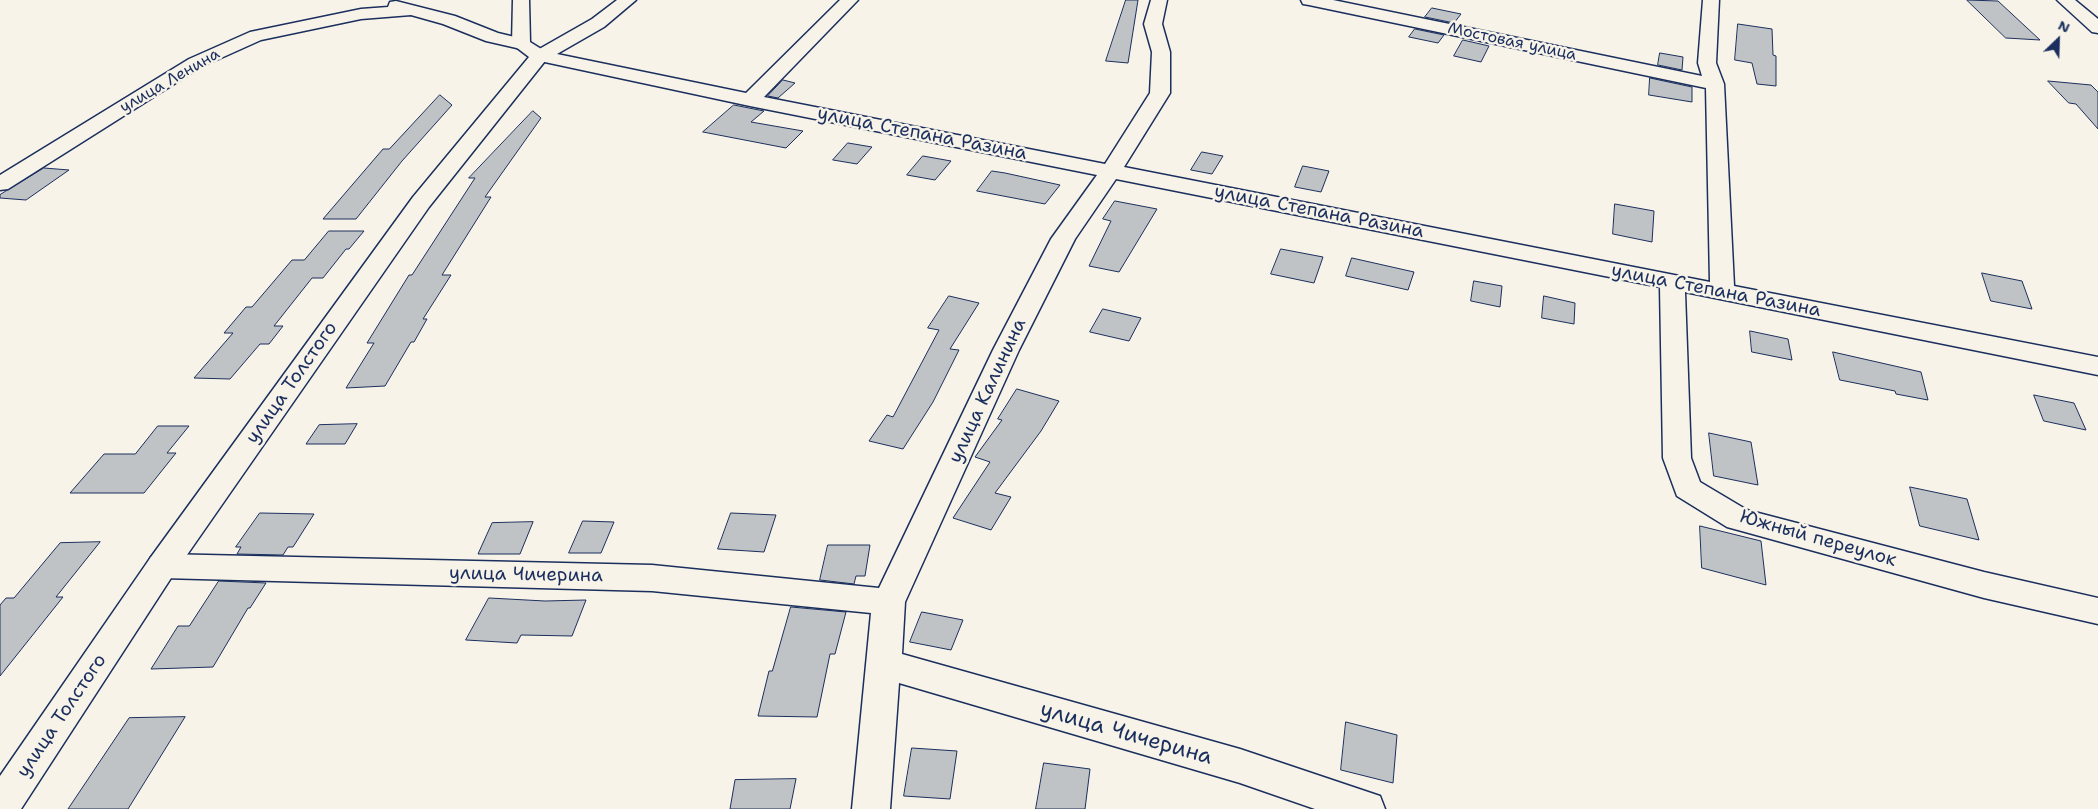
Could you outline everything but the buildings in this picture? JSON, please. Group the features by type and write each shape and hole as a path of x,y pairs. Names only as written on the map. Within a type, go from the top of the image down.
{"street":[{"path":"361,14 379,0"},
{"name":"улица Степана Разина","path":"379,0 449,20 531,50 750,100 2098,366"},
{"path":"521,0 531,50"},
{"name":"улица Толстого","path":"0,808 162,566 531,50 598,23 628,0"},
{"path":"750,100 850,0"},
{"name":"улица Калинина","path":"871,809 889,602 1006,350 1063,239 1111,171 1160,94 1161,52 1153,24 1159,0"},
{"name":"Мостовая улица","path":"1309,0 1716,84"},
{"path":"1710,0 1707,64 1716,84 1722,292"},
{"path":"2065,0 2098,28"},
{"name":"улица Ленина","path":"0,184 195,63 256,36 361,14 414,10"},
{"name":"Южный переулок","path":"1672,282 1678,458 1688,488 1738,519 1984,585 2098,611"},
{"name":"улица Чичерина","path":"162,566 652,578 889,602"},
{"name":"улица Чичерина","path":"884,664 1240,766 1366,809"}]}
